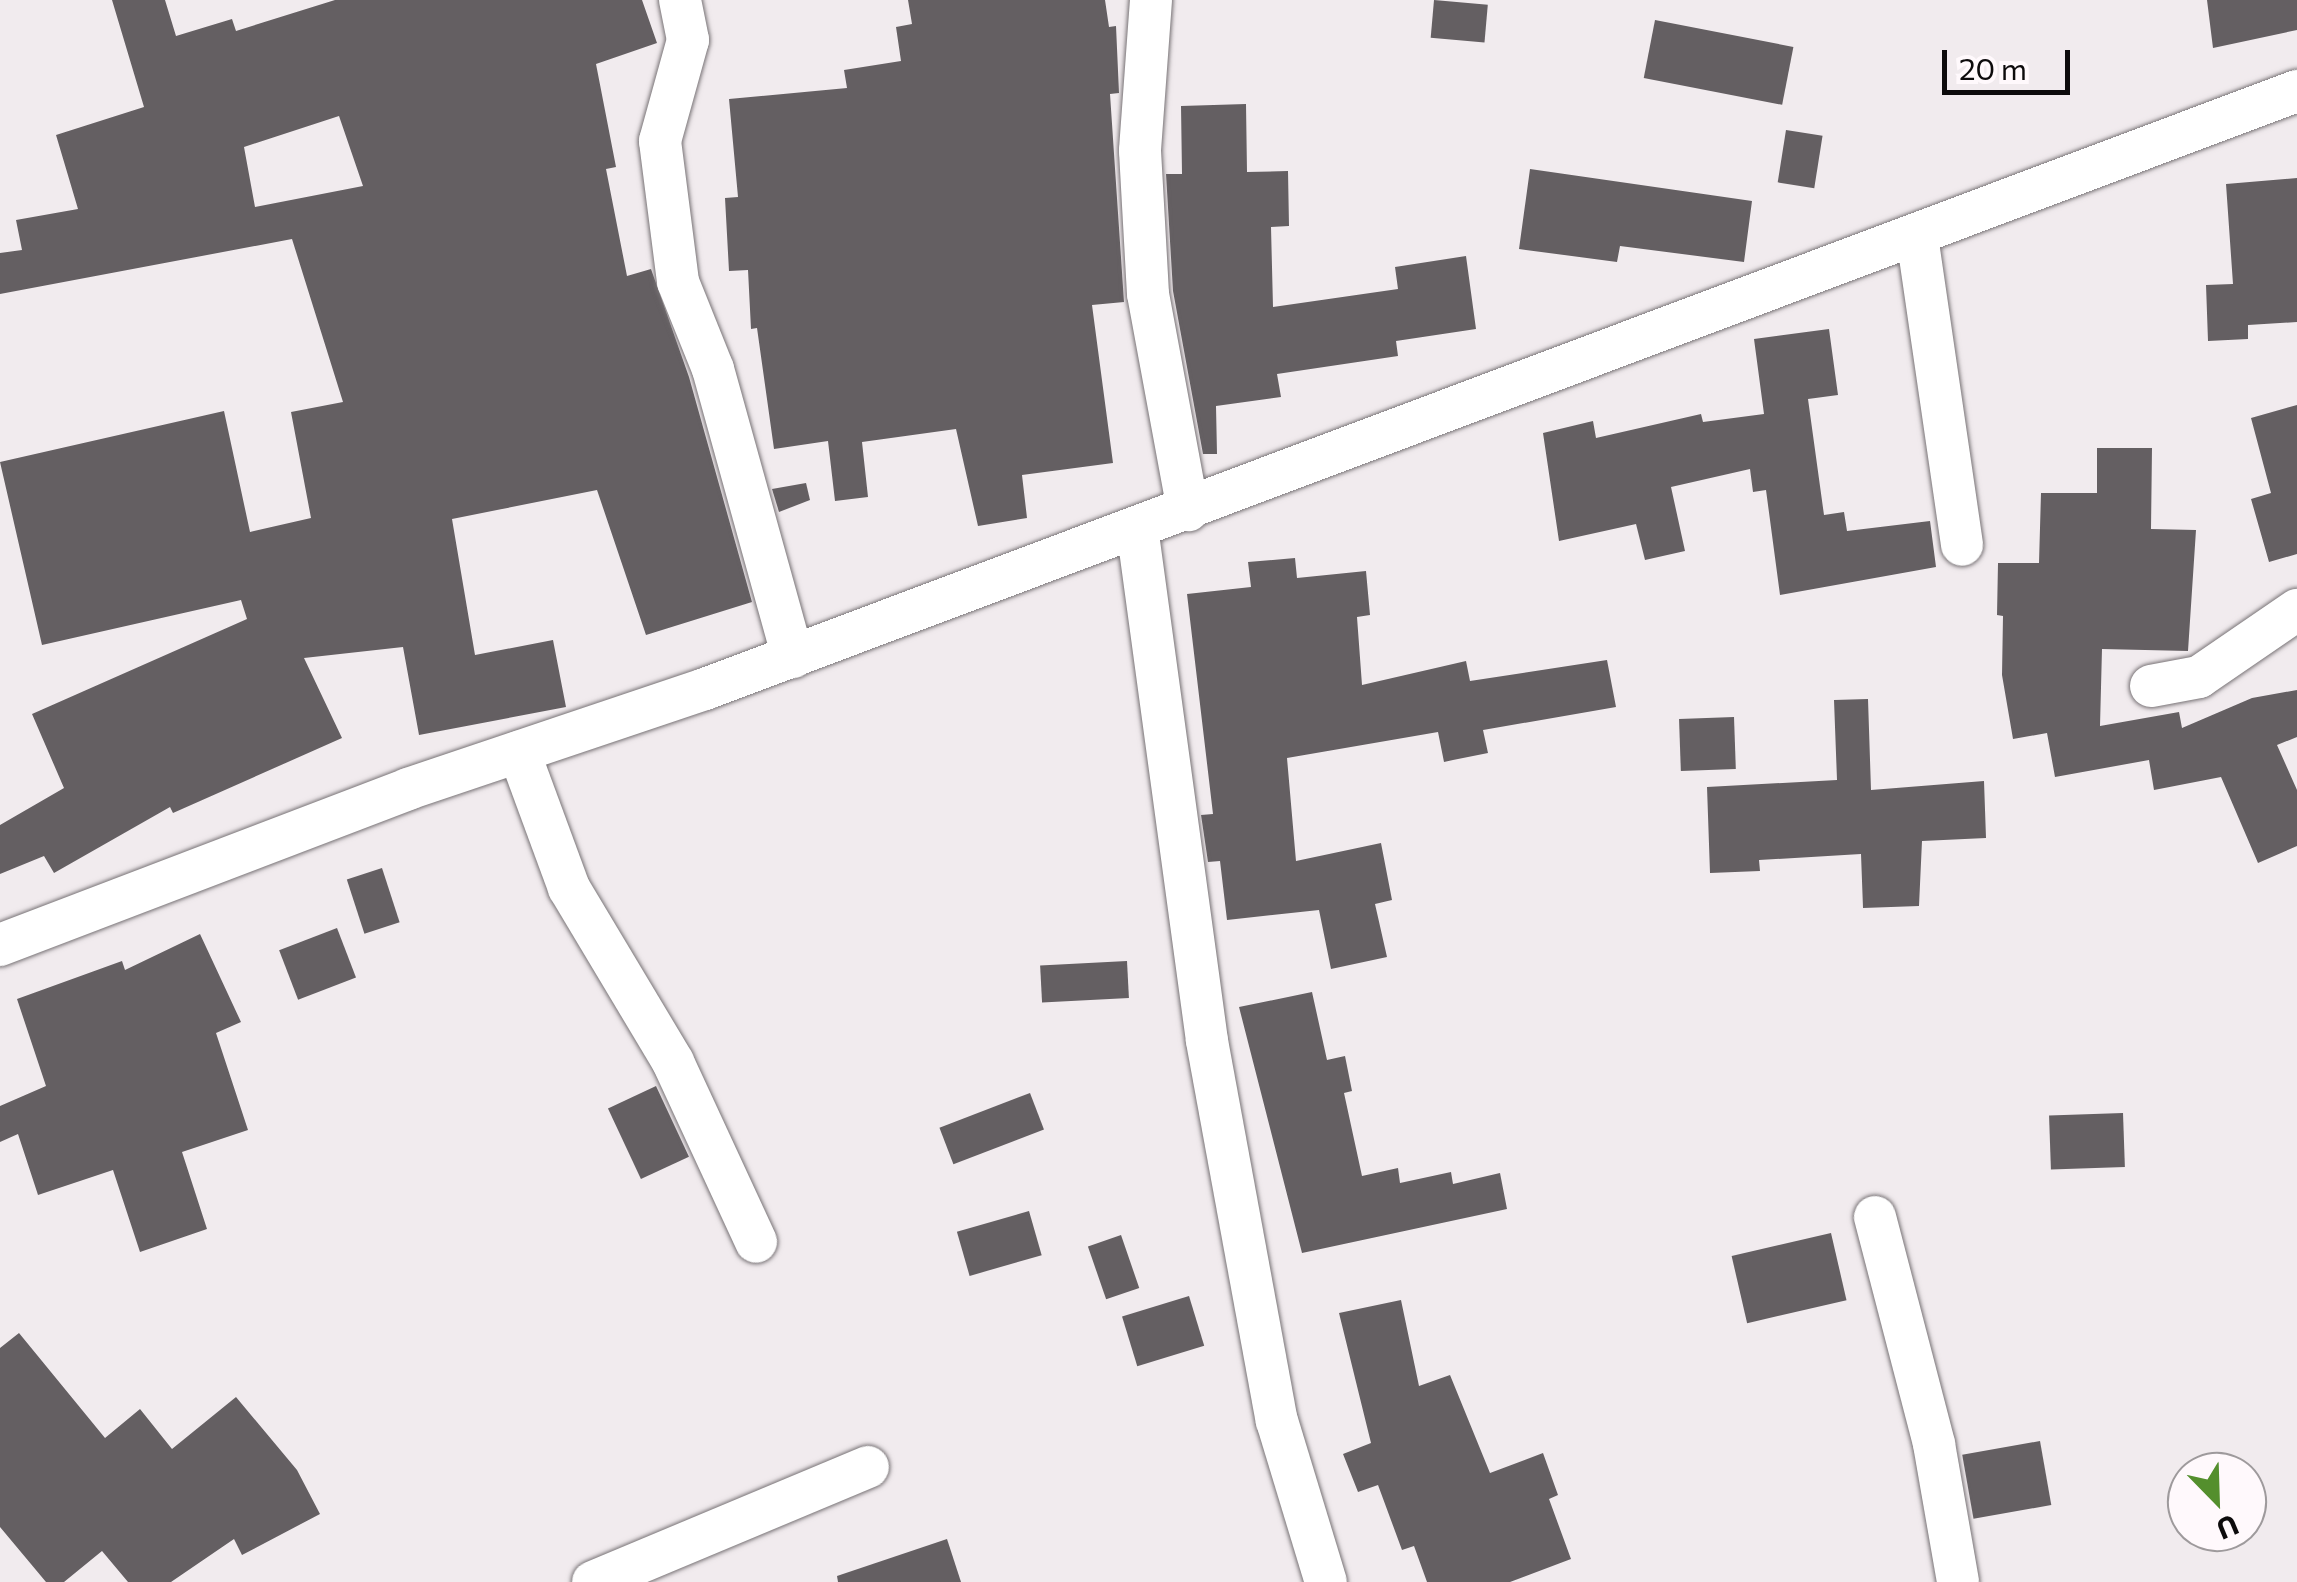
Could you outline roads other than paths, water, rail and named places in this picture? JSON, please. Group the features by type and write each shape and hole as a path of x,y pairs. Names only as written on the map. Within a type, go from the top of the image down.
{"street":[{"path":"680,0 688,40 660,141 678,282 713,369 793,656"},
{"path":"1150,0 1140,151 1148,294 1188,510"},
{"path":"0,944 1188,510 2297,91"},
{"path":"1917,236 1962,545"},
{"path":"1137,528 1206,1041 1277,1422 1326,1582"},
{"path":"2151,686 2199,677 2297,610"},
{"path":"519,752 569,888 666,1048 756,1242"},
{"path":"1874,1218 1934,1444 1958,1582"},
{"path":"593,1582 664,1567 868,1466"}]}
